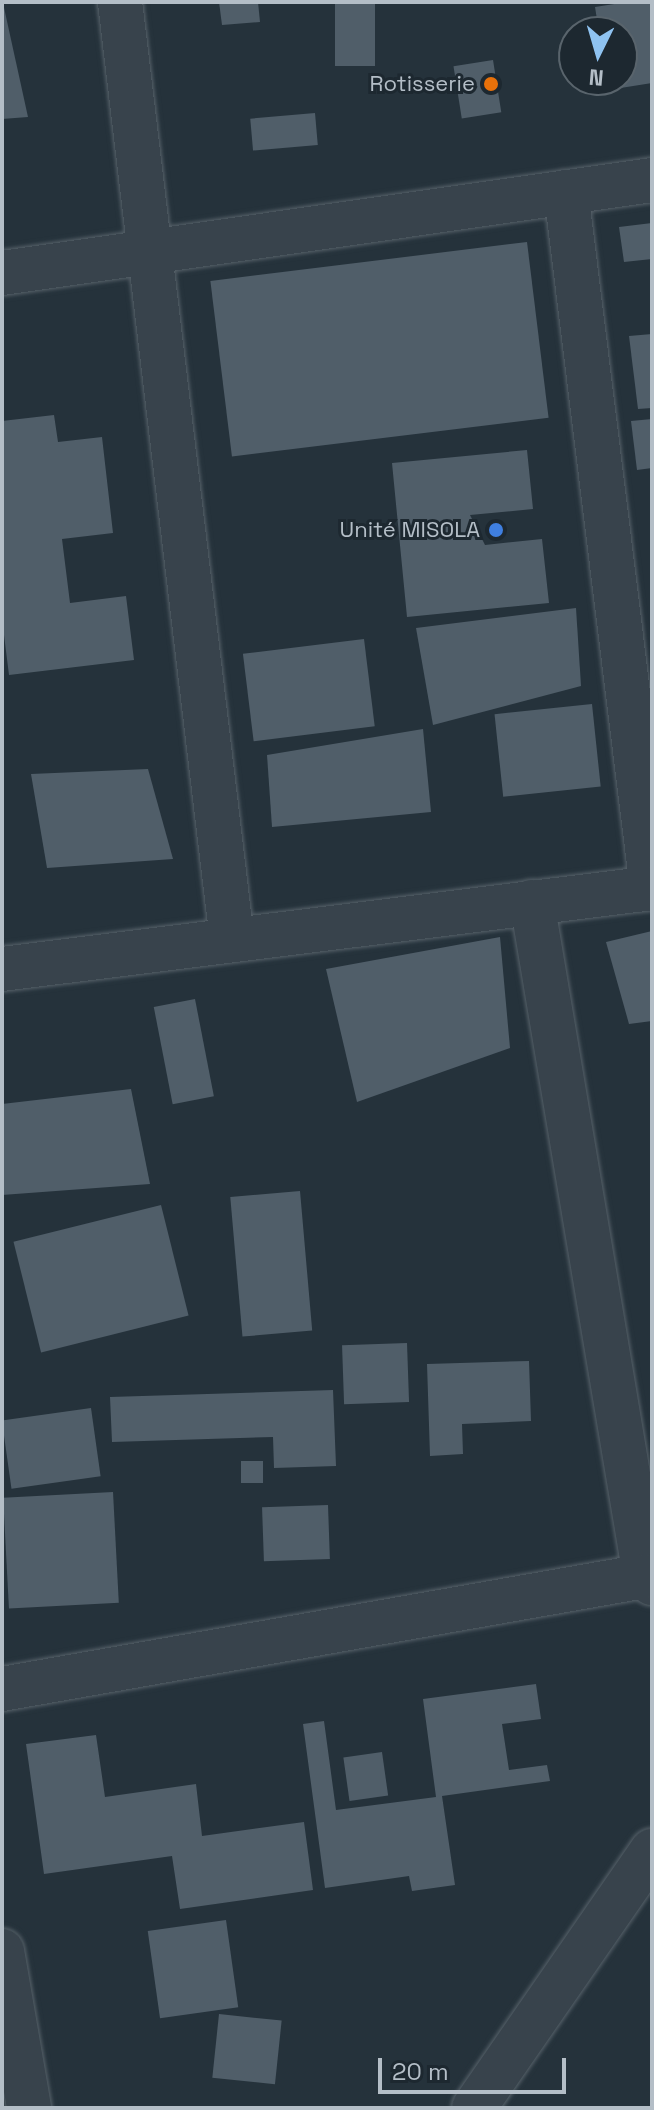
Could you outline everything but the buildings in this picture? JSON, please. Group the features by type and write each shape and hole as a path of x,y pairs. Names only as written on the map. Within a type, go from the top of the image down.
{"street":[{"path":"120,2 232,940"},
{"path":"2,273 652,180"},
{"path":"2,969 652,887 566,192"},
{"path":"2,1689 649,1580 532,902"},
{"path":"474,2108 652,1851"},
{"path":"2,1951 29,2108"}],"place":[{"name":"Rotisserie","path":"491,84"},
{"name":"Unité MISOLA","path":"496,530"}]}
